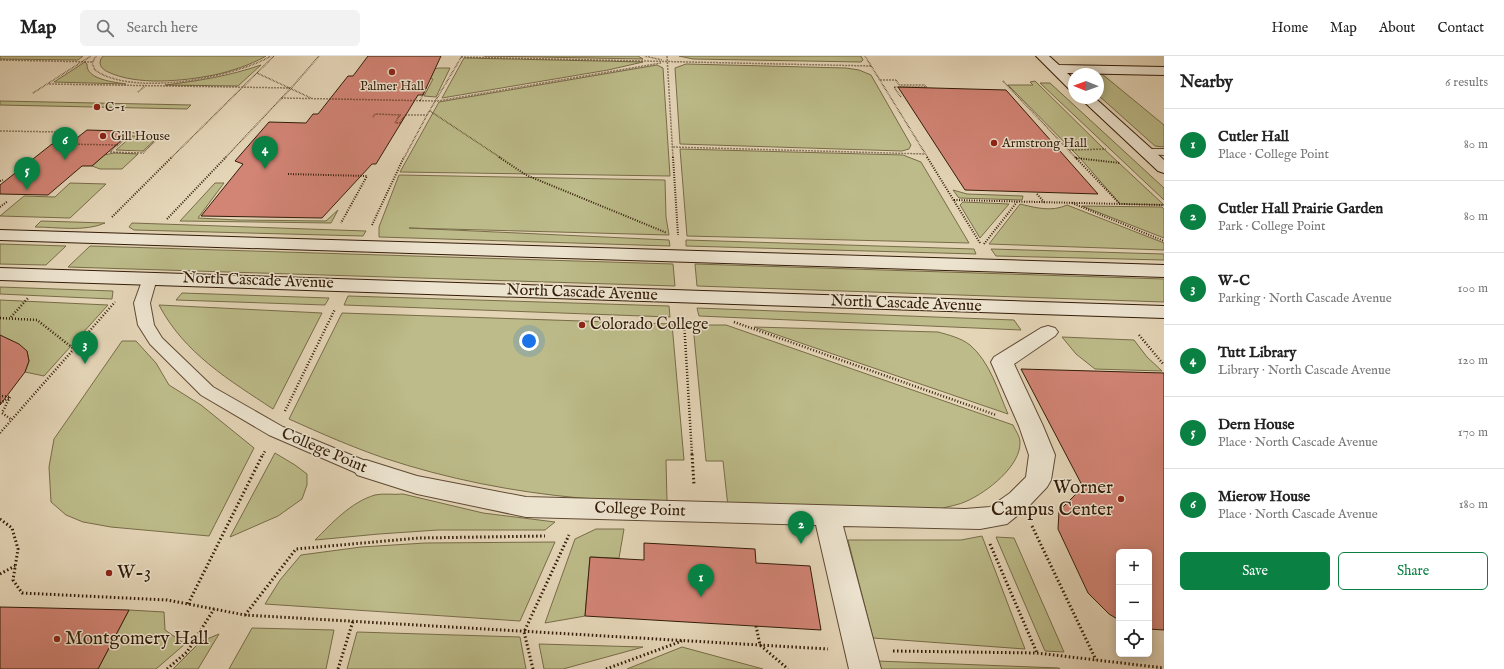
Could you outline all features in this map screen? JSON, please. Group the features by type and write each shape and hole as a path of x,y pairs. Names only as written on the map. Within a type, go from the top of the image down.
{"main road":[{"path":"1042,56 1068,81"},
{"path":"1055,69 1164,71"},
{"path":"1094,104 1164,168"},
{"path":"0,235 1164,271"},
{"name":"North Cascade Avenue","path":"0,274 1164,312"},
{"name":"College Point","path":"366,469 417,485 526,507 980,519 998,516 1019,500 1038,480 1042,455 1031,426 1002,362 1048,332"},
{"path":"827,515 863,660"}],"lane":[{"path":"1146,152 1164,152"},
{"name":"College Point","path":"150,278 142,303 146,326 156,341 207,391 276,431 366,469"}],"path":[{"path":"33,94 91,56"},
{"path":"96,56 92,63 95,71 108,78 149,83 193,80 217,76 257,64 272,56"},
{"path":"107,221 257,73 272,56"},
{"path":"165,221 319,56"},
{"path":"371,226 396,173 427,115 437,101 462,56 871,66"},
{"path":"645,56 668,62"},
{"path":"430,111 526,175 678,238 667,56"},
{"path":"865,56 982,246 1017,202"},
{"path":"0,60 93,62"},
{"path":"281,98 437,101 668,62"},
{"path":"257,73 314,99"},
{"path":"880,80 896,80 899,84 924,85 926,87 894,86 901,97"},
{"path":"1003,81 1120,204"},
{"path":"138,92 149,83"},
{"path":"49,84 290,88"},
{"path":"420,101 427,86"},
{"path":"373,117 374,114 400,115 395,123 400,123 405,115 427,115"},
{"path":"0,131 61,132 61,144 118,145"},
{"path":"122,132 136,132 137,135 161,136 143,152 110,152 126,138"},
{"path":"673,147 925,154"},
{"path":"1068,150 1106,149"},
{"path":"1076,158 1120,163"},
{"path":"288,174 368,176 340,226"},
{"path":"1037,194 1044,202"},
{"path":"954,200 1164,205"},
{"path":"0,207 8,201"},
{"path":"1070,203 1164,241"},
{"path":"10,317 28,298"},
{"path":"0,433 116,302"},
{"path":"188,604 276,431 335,309"},
{"path":"0,318 10,317 37,320 74,349"},
{"path":"684,321 696,512"},
{"path":"734,322 999,416"},
{"path":"1139,334 1164,365"},
{"path":"2,396 10,397"},
{"path":"10,397 2,413 12,420"},
{"path":"0,403 10,397"},
{"path":"1019,500 1097,660"},
{"path":"0,519 12,528 18,549 13,580 22,593 167,600 245,615 760,645 863,660 1037,653 1162,668"},
{"path":"245,615 296,548 419,538 552,536"},
{"path":"533,669 524,632 568,536 560,536"},
{"path":"986,536 1037,653"},
{"path":"0,574 15,566"},
{"path":"167,669 187,652 214,609"},
{"path":"338,669 353,621"},
{"path":"756,626 760,645 788,669"},
{"path":"606,669 683,640"}],"shaded area":[{"path":"0,56 83,56 78,60 0,59"},
{"path":"103,56 266,56 234,70 202,77 147,81 108,72 103,69 100,63"},
{"path":"484,56 638,56 643,59"},
{"path":"679,56 861,56 863,60 861,62 693,59"},
{"path":"464,58 643,62 608,70 442,98"},
{"path":"85,62 91,74 96,77 126,84 54,82"},
{"path":"686,64 846,68 859,70 871,75 911,145 909,149 902,151 680,144 675,68"},
{"path":"261,65 238,86 165,85 213,78"},
{"path":"657,65 663,68 670,176 400,172 439,102"},
{"path":"450,68 436,97 424,96 433,79 427,78 432,69"},
{"path":"1104,76 1164,125 1164,147 1155,146 1104,100"},
{"path":"1035,81 1104,149 1164,205 1120,204 1080,158 1008,85 1033,85 1030,82"},
{"path":"1040,83 1050,83 1068,100 1068,104 1073,104 1164,188 1164,200"},
{"path":"0,101 191,105 187,109 0,105"},
{"path":"132,136 158,137 143,151 116,150"},
{"path":"680,149 903,155 921,162 969,243 687,236"},
{"path":"114,153 138,154 122,169 100,169 92,166 104,155"},
{"path":"399,175 665,180 666,217 669,235 409,228 669,240 670,246 379,237 379,227"},
{"path":"70,183 106,184 70,218 0,216 24,196 55,197"},
{"path":"215,183 224,183 198,218 326,221 338,210 331,223 180,221"},
{"path":"953,190 967,194 1023,196 1022,200 959,198"},
{"path":"963,202 1009,204 980,238 960,205"},
{"path":"1020,204 1050,209 1067,205 1164,243 1164,250 989,244"},
{"path":"1082,206 1162,207 1164,209 1164,238"},
{"path":"41,221 105,223 97,226 80,228 35,227"},
{"path":"132,223 366,231 363,236 134,230 129,227"},
{"path":"686,240 974,249 976,254 686,246"},
{"path":"0,244 66,246 46,265 0,264"},
{"path":"90,246 673,264 675,286 68,267"},
{"path":"991,249 1164,254 1164,260 996,256"},
{"path":"695,264 1164,279 1164,302 697,286"},
{"path":"0,287 113,291 112,299 0,294"},
{"path":"182,293 329,298 325,305 176,300"},
{"path":"348,296 669,306 670,317 344,305"},
{"path":"0,300 108,305 44,376 25,372 29,361 27,351 8,339 0,337"},
{"path":"159,305 322,313 273,409 224,376 194,351 169,322"},
{"path":"697,308 1014,320 1021,330 699,316"},
{"path":"342,313 672,324 684,460 666,460 667,501 580,498 481,484 408,466 384,458 336,440 289,419"},
{"path":"693,325 726,325 1013,425 1020,440 1019,451 1009,469 993,485 975,497 964,502 940,509 728,507 723,461 706,461"},
{"path":"754,327 938,332 955,337 970,345 983,360 993,377 1008,414"},
{"path":"1062,337 1134,340 1147,357 1162,371 1095,369 1076,354"},
{"path":"122,341 136,341 156,363 169,385 201,405 254,448 209,536 111,527 83,522 66,515 51,502 49,467 54,439"},
{"path":"275,453 307,474 307,485 302,499 278,516 230,537"},
{"path":"381,494 403,494 483,513 555,522 545,530 438,530 315,540 342,514 366,498"},
{"path":"596,529 624,529 619,558 590,557 585,616 545,623 575,539"},
{"path":"982,536 1025,649 873,638 848,540 961,540"},
{"path":"996,537 1014,538 1064,652 1045,651"},
{"path":"555,542 520,621 265,604 280,580 301,555 361,547 425,543"},
{"path":"129,610 164,612 165,630 185,644 156,669 98,669"},
{"path":"252,628 334,630 326,669 229,669"},
{"path":"357,632 520,637 526,669 347,669"},
{"path":"219,634 198,669 173,669 200,642"},
{"path":"539,644 643,647 563,669 544,669"},
{"path":"682,647 763,669 627,669"},
{"path":"877,661 1059,668 1060,669 878,669"}],"building":[{"path":"368,56 441,56 423,95 418,95 376,164 372,164 322,218 201,216 243,164 235,161 269,122 306,123 313,114 318,114 348,76 353,76"},
{"name":"Armstrong Hall","path":"898,87 1006,90 1098,194 965,190"},
{"path":"87,130 121,131 118,133 130,133 92,166 82,166 48,195 0,194 0,185 52,144 68,145"},
{"path":"0,335 19,344 27,351 29,361 25,372 0,405"},
{"name":"Worner Campus Center","path":"1021,369 1164,373 1164,630 1152,629 1152,549 1116,549 1116,618 1109,614 1088,593 1058,529 1059,511 1083,487"},
{"path":"644,543 755,549 756,563 810,566 821,630 585,616 590,557 644,560"},
{"name":"Montgomery Hall","path":"0,607 129,610 98,669 0,669"}],"place":[{"name":"Palmer Hall","path":"392,72"},
{"name":"C-1","path":"97,107"},
{"name":"Gill House","path":"103,136"},
{"name":"Armstrong Hall","path":"994,143"},
{"name":"Mierow House","path":"65,160"},
{"name":"Tutt Library","path":"265,169"},
{"name":"Dern House","path":"27,190"},
{"name":"Colorado College","path":"582,325"},
{"name":"W-C","path":"85,364"},
{"name":"Worner Campus Center","path":"1121,499"},
{"name":"Cutler Hall Prairie Garden","path":"801,544"},
{"name":"W-3","path":"109,573"},
{"name":"Cutler Hall","path":"701,597"},
{"name":"Montgomery Hall","path":"57,639"}]}
